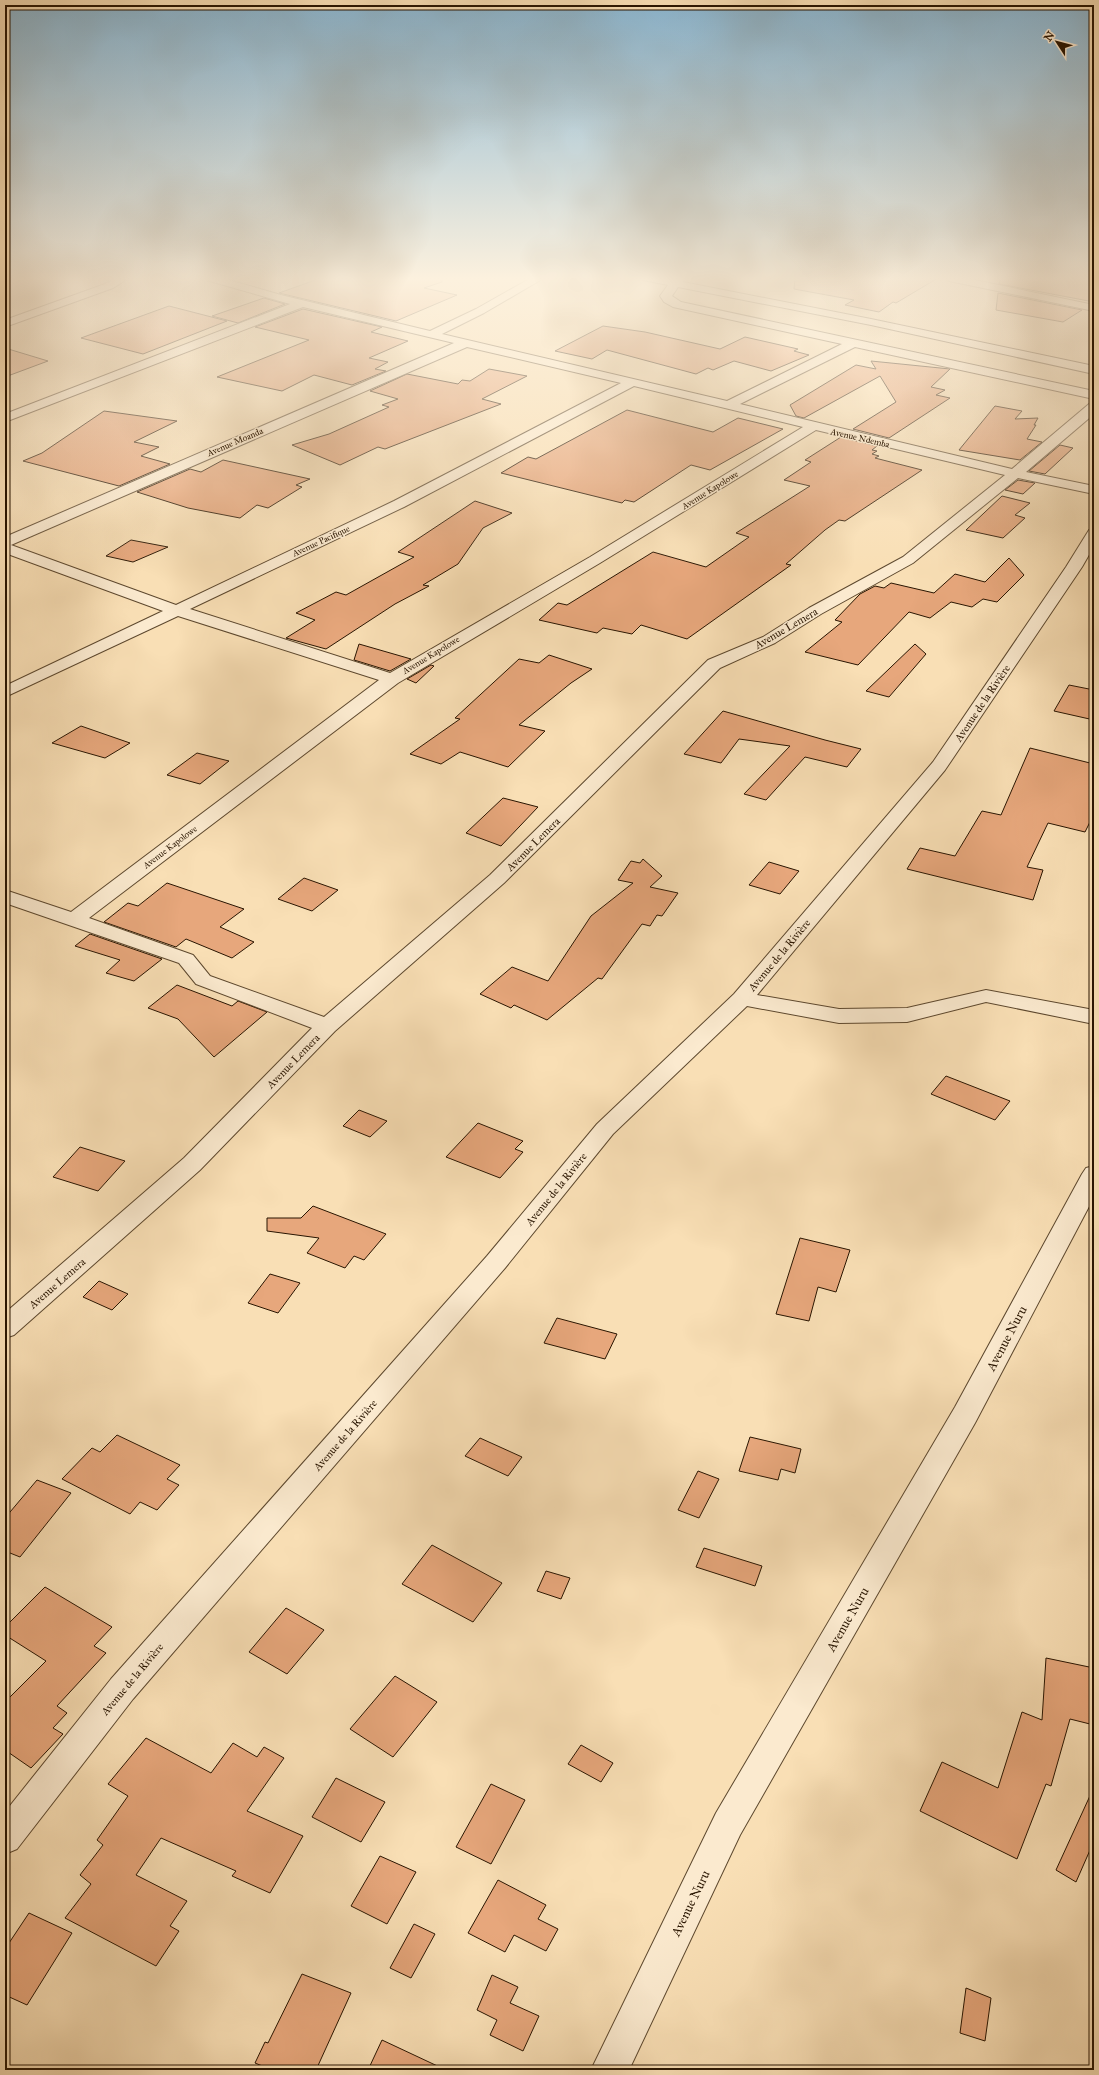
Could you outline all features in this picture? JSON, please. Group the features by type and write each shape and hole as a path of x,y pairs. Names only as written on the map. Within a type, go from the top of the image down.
{"street":[{"path":"5,418 117,375"},
{"name":"Avenue Moanda","path":"5,542 389,375"},
{"name":"Avenue Ndemba","path":"603,375 1013,474 1094,490"},
{"path":"729,405 790,375"},
{"path":"994,375 1092,396"},
{"name":"Avenue Pacifique","path":"5,692 399,504 633,382"},
{"name":"Avenue Lemera","path":"5,1328 192,1164 328,1026 497,879 714,664 769,640 815,611 908,560 980,503 1013,474 1092,396"},
{"name":"Avenue Kapolowe","path":"74,920 392,679 595,560 813,426"},
{"name":"Avenue de la Rivière","path":"5,1838 122,1689 491,1268 605,1129 742,999 939,766 1074,567 1094,533"},
{"path":"5,548 176,610 392,679"},
{"path":"5,896 186,959 194,966 195,974 203,980 328,1026"},
{"path":"742,999 838,1016 907,1015 986,996 1094,1017"},
{"name":"Avenue Nuru","path":"610,2070 728,1824 965,1415 1094,1174"}],"building":[{"path":"222,375 377,375 352,385 314,375 282,391 217,377"},
{"path":"405,375 458,384 462,380 470,381 480,375 527,376 482,399 501,404 385,449 378,447 340,465 292,445 329,434 389,407 382,405 398,399 370,391"},
{"path":"840,375 944,375 931,387 945,390 936,395 950,398 889,438 853,429 896,402 880,376 804,418 796,416 790,405"},
{"path":"995,406 1022,411 1015,419 1038,418 1034,425 1036,425 1027,439 1042,442 1020,460 959,450"},
{"path":"627,410 713,432 738,418 783,429 710,470 691,465 634,502 625,500 622,503 501,473 528,457 536,459"},
{"path":"104,411 177,421 134,442 159,447 141,456 170,464 119,486 23,461 42,453"},
{"path":"841,437 877,446 872,450 877,451 872,454 879,456 875,458 922,470 845,521 839,520 825,530 786,564 791,565 687,639 641,625 632,634 603,628 597,633 539,620 558,603 567,605 653,552 706,567 749,537 736,533 810,486 784,480 811,462 805,460"},
{"path":"1060,445 1073,448 1045,474 1029,471"},
{"path":"223,460 310,479 296,485 302,487 268,508 257,505 240,518 188,508 137,492 190,469 201,472"},
{"path":"1018,480 1035,483 1023,494 1005,490"},
{"path":"1002,496 1030,503 1015,515 1025,518 1003,538 966,530"},
{"path":"475,501 512,513 483,528 458,564 423,585 429,586 395,604 326,649 286,638 315,620 296,613 336,592 346,595 414,557 398,552"},
{"path":"131,540 168,547 133,562 106,556"},
{"path":"1009,558 1024,575 997,602 983,599 972,607 951,602 930,618 909,612 858,665 805,652 842,622 835,620 860,594 875,586 884,588 891,583 934,593 955,574 985,582"},
{"path":"359,644 411,659 390,671 354,660"},
{"path":"915,644 926,654 889,697 866,691"},
{"path":"549,655 592,669 571,683 519,725 545,731 508,767 460,752 441,764 410,754 460,719 455,718 519,659 539,663"},
{"path":"431,665 434,666 416,683 407,679"},
{"path":"1069,685 1094,690 1094,720 1054,711"},
{"path":"723,711 861,749 847,767 805,757 766,800 744,794 790,746 739,739 721,763 684,754"},
{"path":"81,726 130,743 105,758 52,743"},
{"path":"1030,748 1094,764 1094,814 1085,832 1048,823 1027,867 1043,870 1033,900 907,869 920,848 955,856 982,811 1001,815"},
{"path":"197,753 229,761 200,784 167,775"},
{"path":"503,798 538,807 501,846 466,833"},
{"path":"643,859 662,876 650,887 678,893 662,916 657,915 650,926 642,924 602,979 598,978 547,1020 514,1005 511,1008 480,994 512,967 548,981 591,916 633,883 618,880 631,861 640,863"},
{"path":"769,862 799,871 780,894 749,885"},
{"path":"304,878 338,890 312,911 278,899"},
{"path":"167,883 244,909 220,927 254,942 232,958 186,939 176,947 104,922 128,903 138,906"},
{"path":"90,934 162,959 134,981 106,973 120,960 75,946"},
{"path":"177,985 232,1006 238,1001 267,1012 214,1057 178,1019 148,1008"},
{"path":"946,1076 1010,1101 995,1120 931,1094"},
{"path":"359,1110 387,1121 370,1137 343,1126"},
{"path":"478,1123 523,1141 515,1149 523,1152 500,1178 446,1157"},
{"path":"80,1147 125,1161 98,1191 53,1177"},
{"path":"313,1206 386,1234 364,1260 354,1256 345,1268 307,1253 319,1238 267,1231 267,1218 301,1218"},
{"path":"800,1238 850,1250 836,1292 818,1287 809,1321 776,1314"},
{"path":"270,1274 300,1283 278,1313 248,1303"},
{"path":"99,1281 128,1294 112,1310 83,1297"},
{"path":"557,1318 617,1334 605,1359 544,1343"},
{"path":"117,1435 180,1465 167,1479 179,1485 157,1510 140,1502 130,1514 62,1479 92,1448 100,1452"},
{"path":"750,1437 801,1449 795,1473 781,1469 778,1480 739,1471"},
{"path":"480,1438 522,1457 508,1476 465,1456"},
{"path":"698,1471 719,1479 699,1518 678,1510"},
{"path":"37,1480 71,1493 20,1557 5,1551 5,1518"},
{"path":"432,1545 502,1583 473,1622 402,1584"},
{"path":"704,1548 762,1566 755,1586 696,1567"},
{"path":"546,1571 570,1578 561,1599 537,1591"},
{"path":"45,1587 112,1627 94,1646 106,1653 57,1706 67,1713 53,1728 63,1734 31,1768 5,1750 5,1702 46,1661 5,1635 5,1627"},
{"path":"286,1608 324,1630 287,1674 249,1652"},
{"path":"1046,1658 1094,1668 1094,1725 1070,1719 1051,1786 1046,1784 1017,1859 920,1811 942,1762 998,1788 1022,1712 1042,1720"},
{"path":"395,1676 437,1702 393,1757 350,1729"},
{"path":"146,1738 211,1773 233,1743 257,1757 264,1747 284,1758 247,1811 303,1836 270,1893 232,1876 236,1871 161,1838 136,1875 187,1901 170,1926 179,1931 156,1966 65,1918 91,1884 80,1875 103,1845 97,1840 128,1796 108,1784"},
{"path":"581,1745 613,1763 601,1782 568,1764"},
{"path":"336,1778 385,1802 361,1842 312,1817"},
{"path":"491,1784 525,1800 491,1864 456,1847"},
{"path":"1094,1787 1094,1841 1076,1882 1056,1870"},
{"path":"380,1856 416,1872 387,1924 351,1906"},
{"path":"498,1880 546,1905 538,1919 558,1929 546,1951 514,1935 505,1952 468,1933"},
{"path":"29,1913 72,1933 27,2005 5,1995 5,1949"},
{"path":"414,1924 435,1934 411,1978 390,1968"},
{"path":"302,1974 351,1993 316,2070 272,2070 255,2063 265,2042 268,2043"},
{"path":"492,1975 518,1987 510,2003 539,2016 523,2051 490,2035 497,2020 477,2010"},
{"path":"966,1988 991,1998 985,2041 960,2033"},
{"path":"382,2040 446,2070 368,2070"}]}
